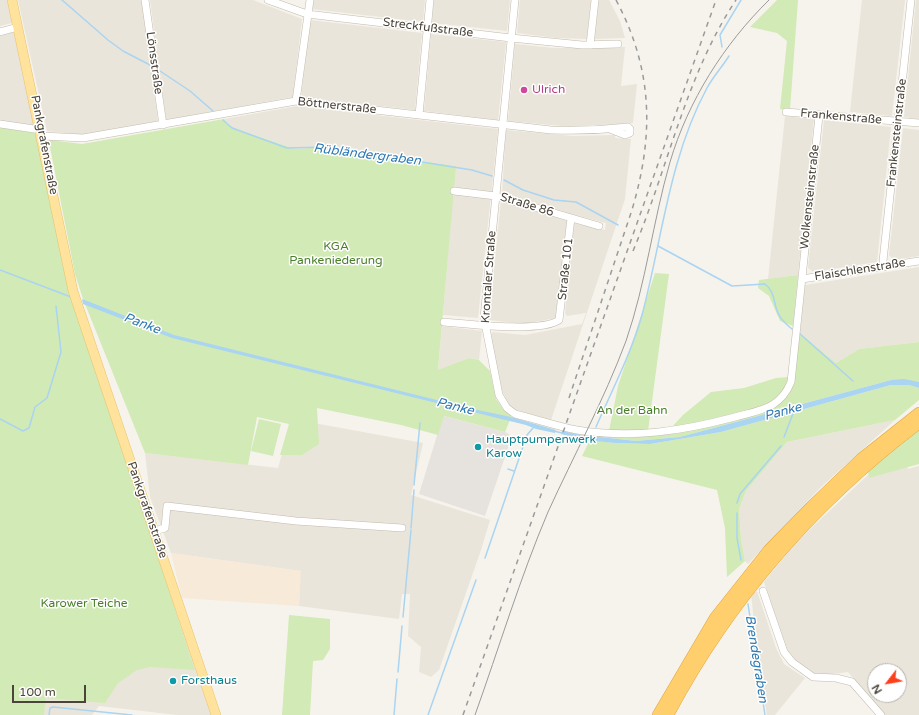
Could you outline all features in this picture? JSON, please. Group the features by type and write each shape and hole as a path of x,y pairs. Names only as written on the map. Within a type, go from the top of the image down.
{"highway":[{"path":"658,715 715,618 770,550 811,507 861,459 919,413"},
{"path":"668,715 724,623 789,541 818,511 863,469 919,423"}],"main road":[{"name":"Pankgrafenstraße","path":"12,0 73,291 216,715"}],"street":[{"name":"Lönsstraße","path":"146,0 163,125"},
{"name":"Streckfußstraße","path":"268,0 307,14 511,38 590,45 618,44"},
{"path":"296,101 310,0"},
{"path":"419,115 430,0"},
{"name":"Krontaler Straße","path":"515,0 484,325 499,395 507,408 515,414 576,430 634,435 673,432 770,407 782,399 791,382 802,279"},
{"path":"590,45 595,0"},
{"name":"Frankensteinstraße","path":"884,267 883,261 911,0"},
{"path":"0,32 18,27"},
{"name":"Böttnerstraße","path":"0,124 41,133 82,138 296,101 551,130 589,131 610,129"},
{"name":"Frankenstraße","path":"786,112 819,116 919,123"},
{"name":"Wolkensteinstraße","path":"802,279 819,116"},
{"name":"Straße 86","path":"454,191 496,196 599,226"},
{"name":"Straße 101","path":"484,325 522,327 552,324 559,320 571,218"},
{"name":"Flaischlenstraße","path":"802,279 919,261"},
{"path":"444,322 484,325"},
{"path":"154,531 165,528 167,506 296,521 402,528"},
{"path":"763,591 784,652 790,660 813,677 836,678 852,682 881,715"}],"shaded area":[{"path":"0,0 7,0 12,23 0,26"},
{"path":"18,0 142,0 158,121 81,135 47,131"},
{"path":"150,0 253,0 302,19 293,97 166,120"},
{"path":"314,0 425,0 423,22 312,9"},
{"path":"434,0 510,0 507,31 432,23"},
{"path":"520,0 591,0 587,39 556,38 517,33"},
{"path":"599,0 609,0 620,21 625,38 594,39"},
{"path":"862,0 905,0 892,116 850,112"},
{"path":"916,0 919,0 919,119 904,117"},
{"path":"310,20 422,33 415,110 301,97"},
{"path":"14,32 35,128 0,121 0,36"},
{"path":"431,34 506,42 498,120 424,111"},
{"path":"515,44 554,48 625,47 621,86 637,84 633,123 573,127 508,121"},
{"path":"297,106 498,129 478,318 443,315 455,166 325,147 295,149 240,130 229,125 224,119"},
{"path":"785,116 814,119 798,275 768,279"},
{"path":"824,120 891,127 877,262 813,272 808,268"},
{"path":"903,128 919,130 919,256 894,260 889,255"},
{"path":"506,130 573,136 615,135 615,138 631,139 625,199 551,420 514,409 508,404 502,390 491,338 492,332 525,335 582,324 586,313 567,316 565,313 574,223 605,230 606,223 502,193"},
{"path":"501,200 567,221 556,318 525,324 489,320"},
{"path":"919,267 919,342 859,349 836,363 800,333 805,285"},
{"path":"442,326 482,331 479,360 469,358 438,371"},
{"path":"443,416 509,434 510,442 485,516 419,494"},
{"path":"292,419 423,443 411,495 490,520 439,670 431,677 419,672 421,647 408,636 410,594 402,594 399,619 299,606 300,571 171,553 150,497 145,453 278,468"},
{"path":"895,420 819,489 748,564 745,561 741,539 739,509 746,491 787,442"},
{"path":"902,447 908,469 919,466 919,715 885,715 875,703 907,703 907,663 867,663 867,694 848,672 818,676 788,655 764,582 795,544 868,475"},
{"path":"171,553 301,571 299,606 182,598"},
{"path":"757,591 776,648 784,664 805,678 775,715 767,715 760,676 751,594"},
{"path":"108,634 184,638 211,715 177,715 99,706 92,715 41,715 43,698"}],"green space":[{"path":"777,0 798,0 790,110 780,109 787,41 777,33 750,27"},
{"name":"KGA Pankeniederung","path":"224,119 229,125 240,130 295,149 325,147 456,166 438,370 469,358 479,360 490,371 496,399 503,409 512,415 505,432 444,416 438,435 401,425 317,408 319,444 302,455 280,455 289,424 257,417 248,465 145,453 83,299 75,274 49,142 50,140 82,144"},
{"name":"Karower Teiche","path":"0,127 39,134 65,261 131,475 195,670 150,667 137,670 118,683 105,703 46,698 44,715 0,715"},
{"name":"An der Bahn","path":"655,273 669,274 648,431 609,431 618,386"},
{"path":"798,275 793,326 780,321 769,296 758,288 759,280"},
{"path":"800,333 836,363 859,349 919,342 919,382 891,380 680,437 636,441 592,436 627,438 673,434 762,412 793,383"},
{"path":"789,377 781,396 769,405 670,429 683,415 711,392 744,388 776,378"},
{"path":"891,385 909,385 919,388 919,400 895,420 787,442 746,491 739,509 741,539 745,561 727,577 725,528 717,490 582,456 590,440 615,443 650,444 721,432"},
{"path":"259,419 281,424 273,456 251,451"},
{"path":"919,428 919,464 869,478 868,470"},
{"path":"289,615 330,619 330,649 323,660 313,661 310,715 282,715"}],"water":[{"path":"82,299 174,335 473,409 511,417 556,430 555,433 536,429 526,425 172,338 83,304"},
{"path":"904,379 919,382 919,388 909,385 891,385 721,432 650,444 585,440 561,434 562,431 582,435 636,441 680,437 891,380"}],"waterway":[{"name":"Rübländergraben","path":"62,0 108,40 123,51 150,65"},
{"path":"722,47 720,35 741,0"},
{"path":"596,427 627,358 638,329 675,171 684,142 694,115 707,88 729,56"},
{"name":"Rübländergraben","path":"160,71 190,91 213,111"},
{"name":"Rübländergraben","path":"223,120 232,128 287,148 327,147 391,159 403,159 472,170 492,176"},
{"name":"Rübländergraben","path":"504,180 523,190 554,200 576,202 618,225"},
{"name":"Rübländergraben","path":"658,246 732,286 765,284 769,287 773,295 780,317 792,329"},
{"name":"Panke","path":"0,270 71,297"},
{"path":"0,419 23,431 29,428 35,407 47,398 61,352 56,306"},
{"name":"Rübländergraben","path":"799,333 853,381"},
{"name":"Brendegraben","path":"784,437 794,411"},
{"path":"414,485 420,423"},
{"path":"485,558 527,435 533,428"},
{"name":"Panke","path":"554,431 562,433"},
{"name":"Brendegraben","path":"737,503 740,494 781,446"},
{"path":"508,469 514,471"},
{"path":"411,528 414,490"},
{"name":"Brendegraben","path":"737,513 737,538 741,560"},
{"path":"403,617 411,530"},
{"path":"428,715 476,580"},
{"name":"Brendegraben","path":"748,604 765,715"},
{"path":"398,672 402,626"},
{"path":"394,715 397,679"},
{"path":"49,715 50,708 53,707 132,715"}],"tram line":[{"path":"475,715 519,588 548,512 608,385 626,341 639,297 664,184 670,162 687,117 709,75 737,35 769,0"}],"railway":[{"path":"569,398 631,213 639,185 644,158 646,131 644,79 638,53 616,0"},
{"path":"463,715 716,0"},
{"path":"633,251 691,90 704,59 736,0"}],"place":[{"name":"Ulrich","path":"524,90"},
{"name":"Hauptpumpenwerk Karow","path":"478,447"},
{"name":"Forsthaus","path":"173,681"}]}
